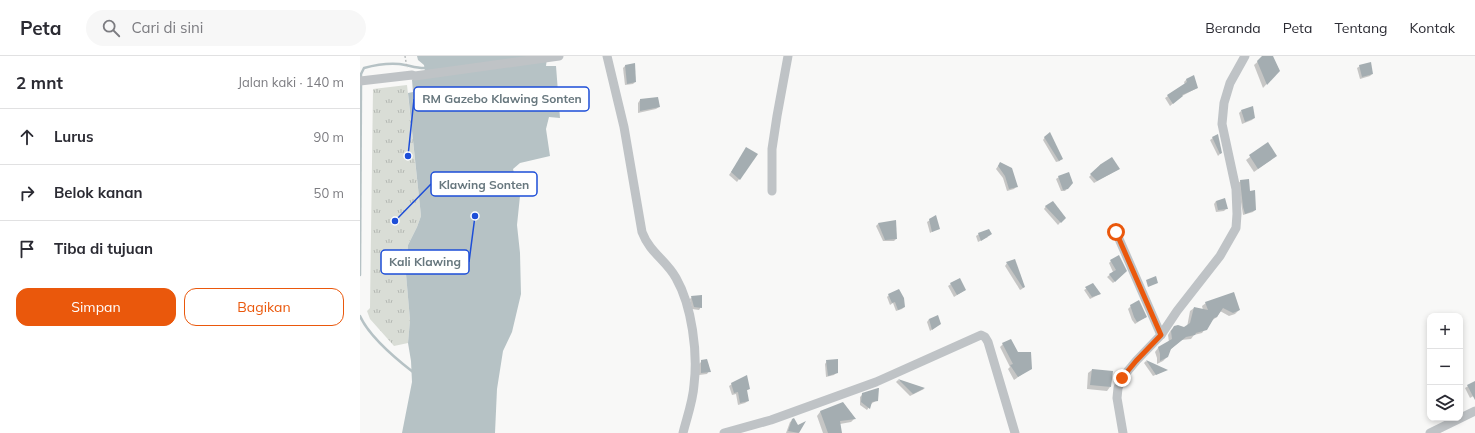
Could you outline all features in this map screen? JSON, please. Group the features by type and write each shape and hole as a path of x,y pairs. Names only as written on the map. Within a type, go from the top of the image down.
{"street":[{"path":"360,81 412,75 415,76 559,56"},
{"path":"607,56 624,127 642,232 646,242 676,277 683,292 690,315 696,373 683,433"},
{"path":"772,191 772,149 776,116 788,56"},
{"path":"1123,433 1117,398 1118,388 1122,378 1161,335 1220,256 1236,228 1236,189 1222,124 1224,103 1230,83 1245,56"},
{"path":"1116,232 1161,335"},
{"path":"724,433 771,420 876,382 981,335 985,337 988,342 1014,433"},
{"path":"1430,433 1475,411"}],"green space":[{"path":"407,85 421,216 408,245 406,274 410,320 408,343 394,346 370,319 367,311 370,308 373,89"}],"shaded area":[{"path":"417,56 545,56 547,58 546,66 556,66 560,118 549,117 546,129 550,156 520,163 513,169 520,196 517,225 520,253 521,294 512,332 503,351 497,389 495,433 402,433 412,382 408,343 410,320 406,274 408,245 421,216 408,93 413,92 412,80 426,78 424,65 418,60"}],"building":[{"path":"1262,56 1273,56 1280,71 1267,85 1257,61"},
{"path":"1371,62 1373,74 1362,77 1359,65"},
{"path":"635,63 636,82 627,84 625,65"},
{"path":"1194,75 1198,88 1182,95 1183,96 1173,104 1167,95 1187,82 1186,79"},
{"path":"658,97 660,107 640,111 640,99"},
{"path":"1253,106 1255,118 1245,122 1241,110"},
{"path":"1050,132 1063,159 1059,161 1044,137"},
{"path":"1218,134 1222,153 1220,154 1212,137"},
{"path":"1268,142 1277,156 1258,169 1249,155"},
{"path":"746,147 758,154 740,180 731,172"},
{"path":"1112,157 1120,169 1097,181 1090,174"},
{"path":"1000,162 1012,168 1018,187 1009,189 1005,176 998,166"},
{"path":"1069,172 1073,183 1068,189 1063,190 1058,176"},
{"path":"1249,179 1250,191 1255,190 1256,210 1245,214 1240,180"},
{"path":"1225,198 1228,209 1218,210 1216,201"},
{"path":"1053,201 1066,218 1061,223 1045,206"},
{"path":"936,215 940,229 932,232 929,219"},
{"path":"896,220 897,239 885,240 878,223"},
{"path":"989,229 992,234 981,241 978,233"},
{"path":"1119,255 1127,271 1115,282 1109,274 1116,270 1110,260"},
{"path":"1015,259 1025,287 1023,288 1006,262"},
{"path":"1156,276 1158,283 1148,287 1146,280"},
{"path":"960,278 966,290 957,295 950,283"},
{"path":"1093,283 1101,294 1092,297 1085,287"},
{"path":"899,289 904,298 905,307 898,310 895,302 892,303 888,294"},
{"path":"1234,292 1240,310 1233,313 1223,308 1217,317 1214,318 1207,330 1186,337 1171,349 1168,357 1160,361 1158,347 1172,339 1171,331 1174,326 1178,325 1184,327 1190,323 1194,307 1208,310 1205,302"},
{"path":"702,295 702,308 694,307 691,296"},
{"path":"1139,300 1147,317 1137,322 1130,305"},
{"path":"938,315 941,324 932,330 929,319"},
{"path":"1011,339 1018,352 1031,352 1032,369 1018,377 1010,365 1013,364 1002,343"},
{"path":"707,359 711,372 701,373 701,360"},
{"path":"838,359 838,373 828,376 826,360"},
{"path":"1146,360 1168,370 1156,375"},
{"path":"1092,369 1113,371 1111,387 1090,385"},
{"path":"747,375 750,389 747,390 749,401 740,403 738,392 734,393 731,383"},
{"path":"898,379 925,388 913,394"},
{"path":"1475,381 1475,400 1467,385"},
{"path":"879,388 878,401 872,402 870,409 861,402 862,393"},
{"path":"843,402 856,419 840,421 842,433 828,433 820,411"},
{"path":"794,418 798,425 806,421 799,433 788,431 792,419"}],"waterway":[{"path":"361,78 364,68 377,65 399,64 427,68"},
{"path":"360,275 361,83"},
{"path":"360,316 364,324 376,339 413,372"}],"place":[{"name":"RM Gazebo Klawing Sonten","path":"408,156"},
{"name":"Kali Klawing","path":"475,216"},
{"name":"Klawing Sonten","path":"395,221"}],"route":[{"path":"1116,232 1161,335 1122,378"}]}
